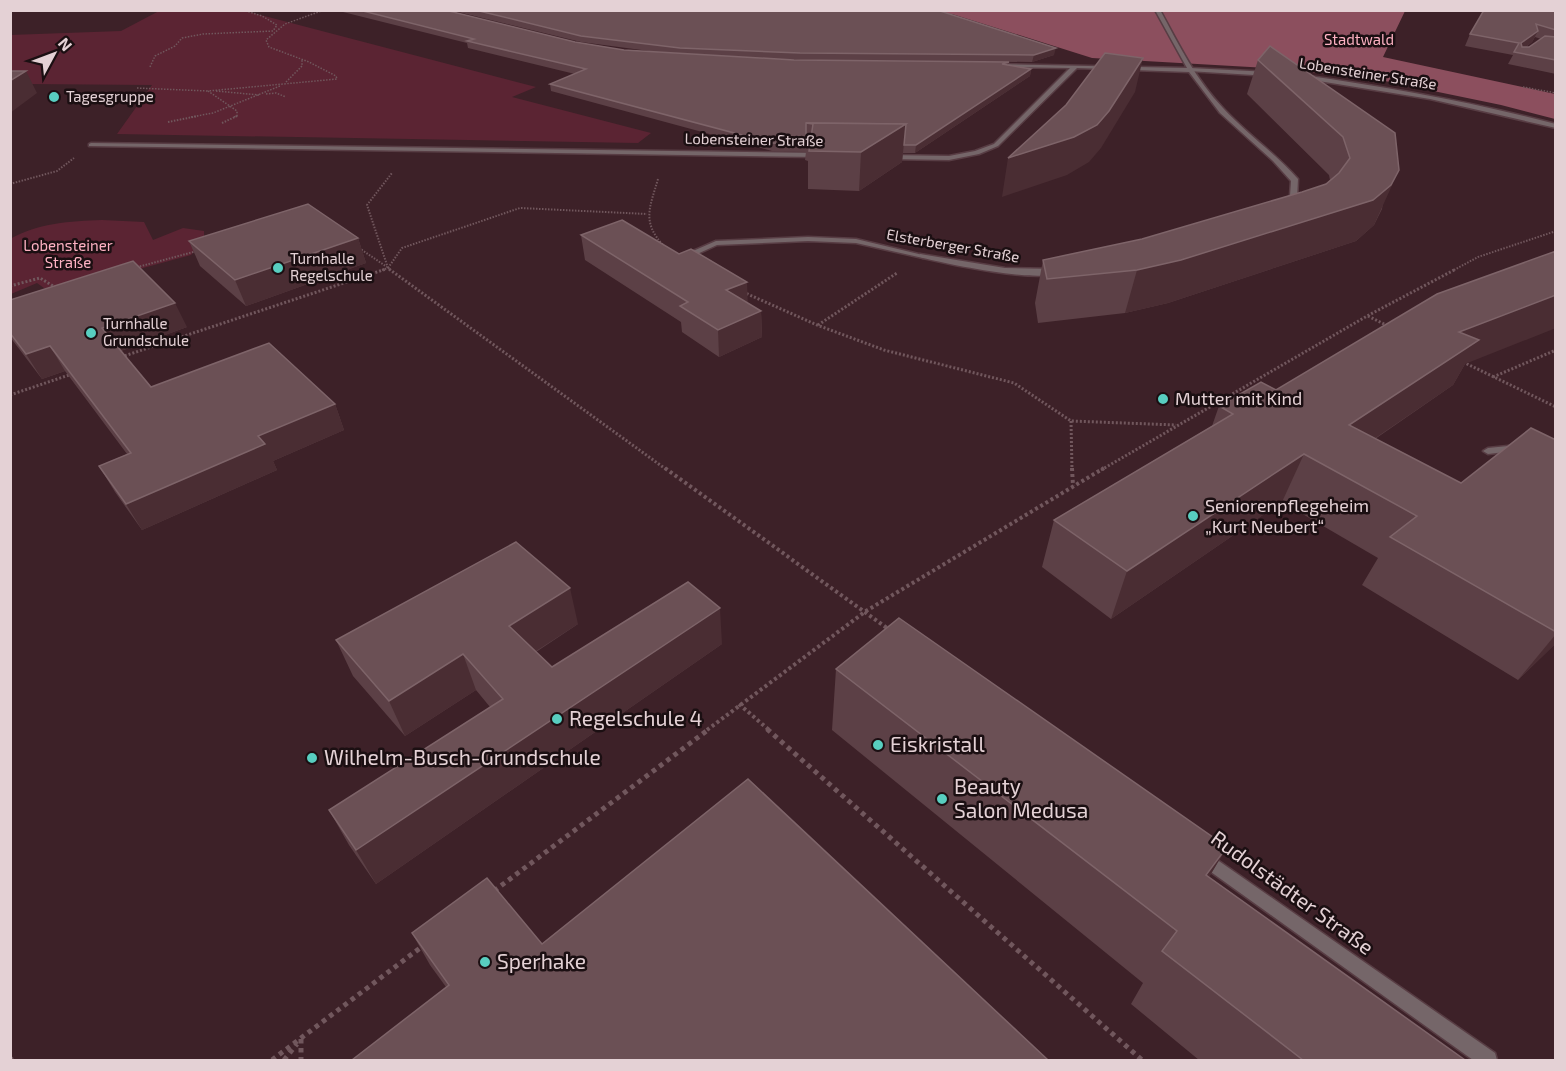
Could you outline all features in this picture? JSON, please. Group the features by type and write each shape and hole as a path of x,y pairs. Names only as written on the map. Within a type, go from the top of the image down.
{"street":[{"path":"1157,10 1190,70 1214,102 1282,164 1295,181 1294,197 1276,209"},
{"name":"Lobensteiner Straße","path":"987,65 1276,74"},
{"path":"883,157 949,158 977,153 996,145 1075,66"},
{"name":"Lobensteiner Straße","path":"1298,76 1447,100 1556,126"},
{"name":"Lobensteiner Straße","path":"92,145 827,155"},
{"name":"Elsterberger Straße","path":"680,259 716,243 808,239 856,242 978,267 1019,272 1062,271"},
{"path":"1488,451 1533,447"},
{"name":"Rudolstädter Straße","path":"1186,845 1488,1060"}],"path":[{"path":"208,91 337,79 336,76 302,60 269,47 266,40 277,25 262,16 243,10"},
{"path":"150,67 155,56 175,46 182,38 222,32 273,31 292,21 324,10"},
{"path":"174,121 213,113 284,84 298,72 302,66 302,60"},
{"path":"1523,87 1556,93"},
{"path":"137,88 260,95 276,93 286,97"},
{"path":"208,91 237,111 237,116 220,123"},
{"path":"10,184 57,171"},
{"path":"388,268 367,205 392,173"},
{"path":"658,179 647,214 649,226 661,243 680,259"},
{"path":"110,361 388,268 402,248 520,208 647,214"},
{"path":"491,893 866,611 1073,486 1367,316 1478,257 1556,231"},
{"path":"350,242 893,632"},
{"path":"124,271 201,251"},
{"path":"817,326 923,256"},
{"path":"10,286 40,278 58,289"},
{"path":"743,292 817,326 884,350 1014,383 1071,421 1177,425"},
{"path":"1367,316 1388,326"},
{"path":"1493,377 1556,350"},
{"path":"1462,362 1556,407"},
{"path":"10,394 77,372"},
{"path":"1071,421 1073,486"},
{"path":"739,705 1142,1060"},
{"path":"272,1060 425,944"},
{"path":"284,1060 301,1039"},
{"path":"301,1039 301,1060"}],"green space":[{"path":"159,11 245,11 536,87 512,97 651,133 638,143 117,134 152,85 27,84 11,72 10,35 121,31"},
{"name":"Stadtwald","path":"899,11 1405,11 1383,57 1555,94 1555,119 1501,105 1385,81 1283,69 1092,58 952,14"},
{"name":"Lobensteiner Straße","path":"102,220 144,222 153,240 183,228 204,231 204,240 191,255 51,293 37,283 11,294 10,239 43,226"}],"building":[{"path":"359,10 445,10 575,42 624,50 794,60 1009,62 1002,64 1031,69 916,145 904,145 906,124 806,123 806,144 772,143 550,84 586,69 467,41 474,39"},
{"path":"475,10 937,10 1056,48 1034,55 800,53 680,48 581,36"},
{"path":"1484,10 1556,10 1556,30 1536,24 1538,31 1521,43 1522,47 1529,47 1545,36 1556,37 1556,60 1514,52 1519,43 1470,34"},
{"path":"1270,46 1395,133 1399,170 1391,185 1373,200 1181,260 1137,270 1047,279 1043,260 1142,239 1302,192 1326,184 1339,173 1350,158 1343,137 1258,60"},
{"path":"1105,53 1143,58 1109,111 1097,125 1074,137 1008,158 1066,105"},
{"path":"10,71 26,71 10,81"},
{"path":"806,123 906,124 861,152 809,151 813,124"},
{"path":"308,204 358,238 235,280 189,241"},
{"path":"622,220 679,254 691,249 747,282 726,290 761,311 718,330 680,306 688,302 581,235"},
{"path":"1556,251 1556,295 1459,332 1479,340 1349,425 1461,483 1531,428 1556,440 1556,632 1390,537 1417,516 1304,454 1127,571 1054,520 1233,414 1219,406 1261,382 1276,390 1437,294"},
{"path":"133,261 175,303 102,328 151,387 269,343 335,404 258,436 265,444 126,504 99,466 131,453 50,346 26,354 10,333 10,300"},
{"path":"516,542 570,588 509,626 552,667 688,582 720,608 356,850 329,810 503,699 463,654 389,701 336,640"},
{"path":"899,618 1227,847 1206,875 1465,1060 1303,1060 1162,951 1177,931 836,669"},
{"path":"748,779 1048,1060 352,1060 449,985 412,933 487,878 542,944"}],"place":[{"name":"Tagesgruppe","path":"54,97"},
{"name":"Turnhalle Regelschule","path":"278,268"},
{"name":"Turnhalle Grundschule","path":"91,333"},
{"name":"Mutter mit Kind","path":"1163,399"},
{"name":"Seniorenpflegeheim „Kurt Neubert“","path":"1193,516"},
{"name":"Regelschule 4","path":"557,719"},
{"name":"Eiskristall","path":"878,745"},
{"name":"Wilhelm-Busch-Grundschule","path":"312,758"},
{"name":"Beauty Salon Medusa","path":"942,799"},
{"name":"Sperhake","path":"485,962"}]}
